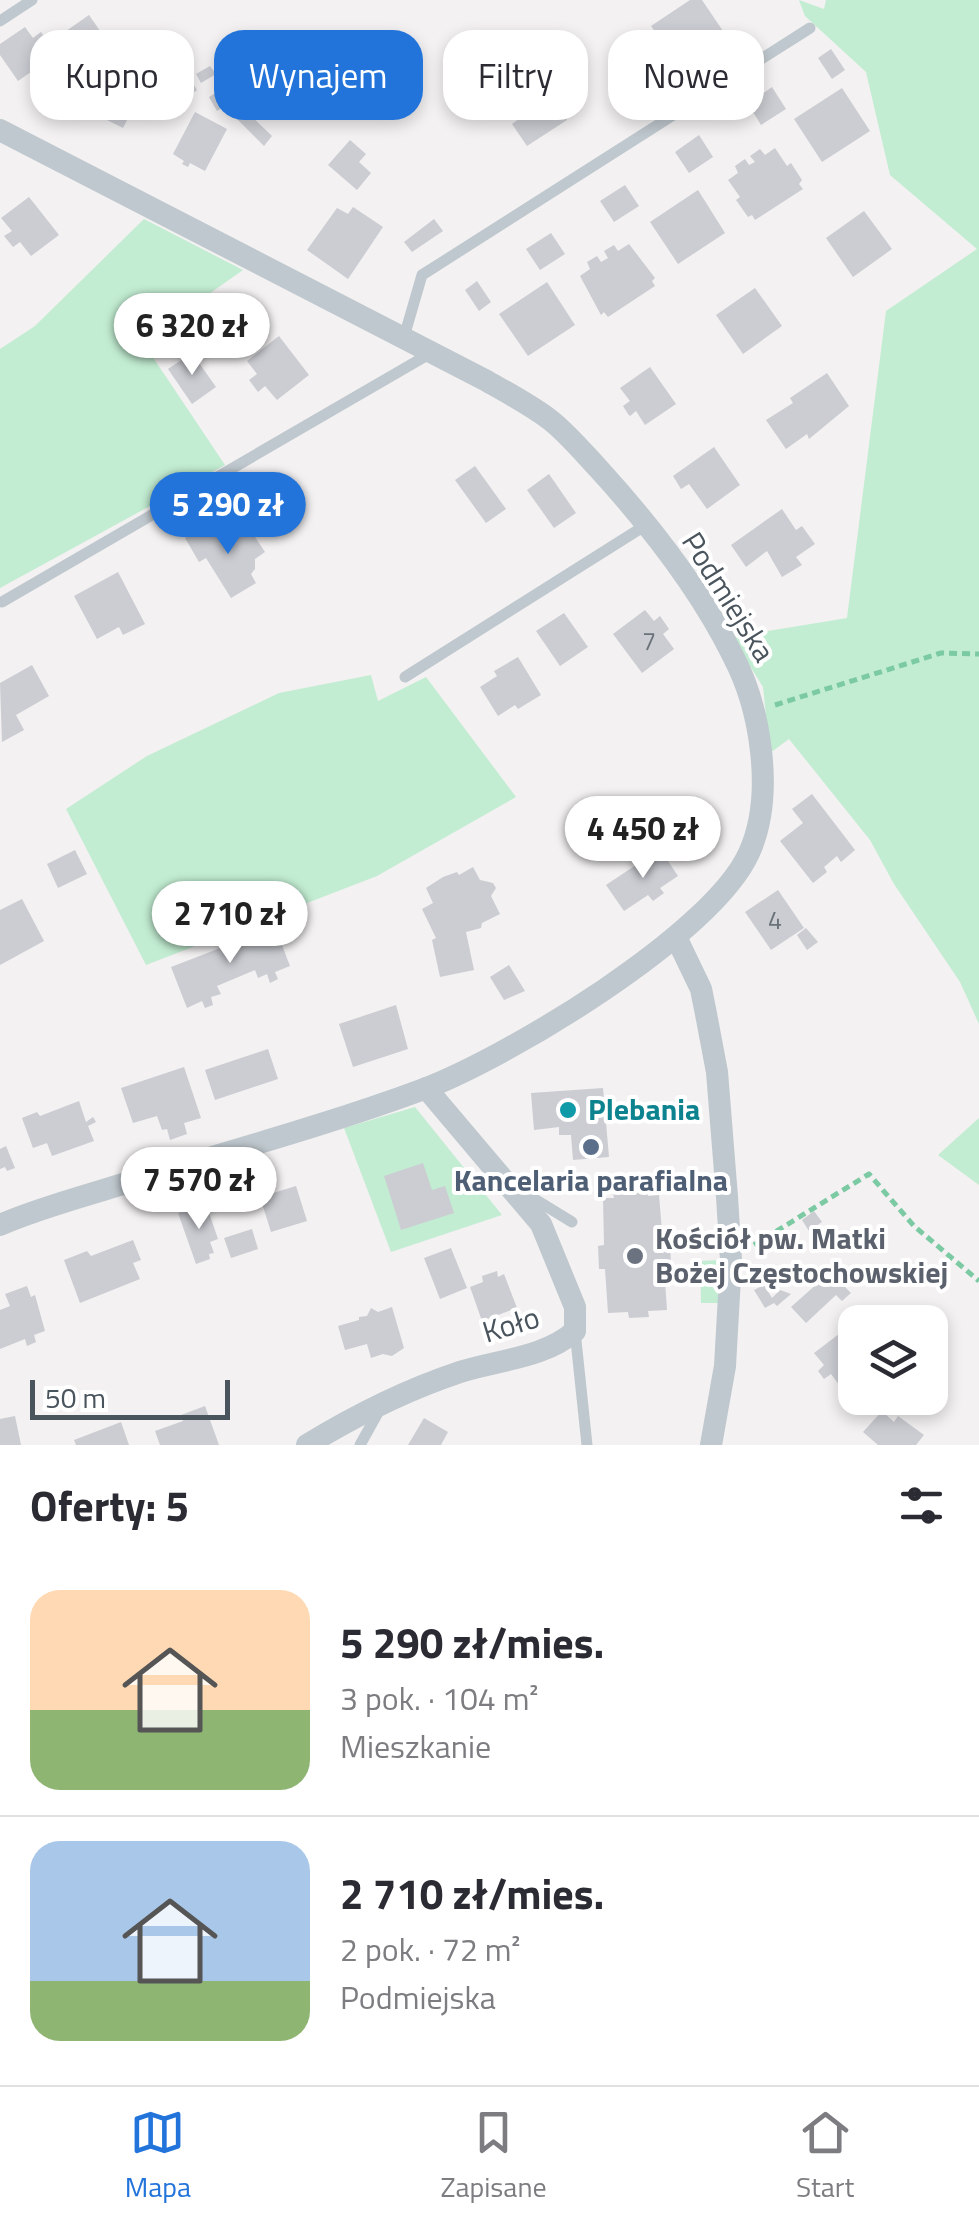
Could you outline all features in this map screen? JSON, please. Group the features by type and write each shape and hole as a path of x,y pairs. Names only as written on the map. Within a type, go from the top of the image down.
{"street":[{"name":"Podmiejska","path":"0,130 484,380 550,420 615,487 704,604 749,687 756,711 761,782 758,826 750,852 735,877 690,926 517,1042 426,1088 0,1225"},
{"path":"676,937 701,988 717,1072 730,1260 725,1366 711,1445"},
{"name":"Koło","path":"307,1445 384,1401 462,1371 554,1344 576,1331 575,1307 542,1224 426,1088"}],"lane":[{"path":"0,21 32,0"},
{"path":"404,338 422,274 810,28"},
{"path":"2,602 432,353"},
{"path":"405,677 646,525"},
{"path":"510,1185 572,1222"},
{"path":"576,1331 587,1445"},
{"path":"360,1445 384,1401"}],"path":[{"path":"756,711 941,653 979,654"},
{"path":"730,1260 869,1174 914,1226 979,1281"}],"green space":[{"path":"799,0 824,9 826,0 979,0 979,1024 960,982 894,884 870,840 789,739 770,753 763,687 732,637 847,618 886,311 977,249 890,175 866,72 805,16"},
{"path":"144,219 243,270 142,341 225,465 0,588 0,349 35,326"},
{"path":"371,675 378,701 426,677 516,797 377,876 146,965 66,809 147,756 279,693"},
{"path":"415,1107 502,1215 391,1252 344,1128"},
{"path":"979,1118 979,1185 938,1155"},
{"path":"720,1260 721,1303 701,1303 700,1261"}],"building":[{"path":"690,0 702,0 722,30 654,30 651,26"},
{"path":"89,15 99,30 68,30"},
{"path":"25,27 30,34 30,73 18,81 0,55 0,44"},
{"path":"831,49 845,70 832,79 818,58"},
{"path":"210,66 214,71 201,83 196,74"},
{"path":"772,87 786,109 761,125 758,120 764,120 764,93"},
{"path":"842,88 870,131 822,162 794,119"},
{"path":"194,114 227,129 205,171 190,163 188,167 182,164 184,161 173,154"},
{"path":"107,120 127,120 123,128"},
{"path":"238,120 255,120 272,136 264,146"},
{"path":"517,120 567,120 527,146 512,124"},
{"path":"699,135 713,157 689,173 675,152"},
{"path":"350,140 366,154 359,162 371,173 357,190 328,165"},
{"path":"775,148 787,166 791,163 803,189 755,220 752,215 748,217 736,200 740,197 728,180 738,173 735,166 745,159 749,165 755,162 750,156 760,149 765,155"},
{"path":"625,185 639,206 614,222 600,201"},
{"path":"698,190 725,233 678,264 650,222"},
{"path":"29,197 59,235 31,256 20,242 13,247 4,236 12,231 1,218"},
{"path":"353,207 383,227 348,279 307,250 337,208 348,214"},
{"path":"864,211 892,249 853,277 826,238"},
{"path":"434,219 443,231 412,252 404,242"},
{"path":"551,233 565,254 540,270 526,249"},
{"path":"629,244 655,278 655,286 608,317 604,312 601,315 580,276 590,269 587,262 597,256 601,262 608,258 604,251 614,245 618,251"},
{"path":"477,281 491,302 479,311 465,290"},
{"path":"547,282 575,325 528,356 499,314"},
{"path":"755,288 782,326 743,354 716,315"},
{"path":"279,336 309,375 277,400 265,386 258,392 249,380 257,374 247,361"},
{"path":"192,353 216,387 192,404 168,369"},
{"path":"650,367 676,404 645,425 636,411 628,414 623,406 630,401 620,388"},
{"path":"827,373 849,406 809,439 807,434 786,449 766,420 793,403 790,398"},
{"path":"714,447 740,485 707,509 689,484 681,489 673,476"},
{"path":"475,466 506,509 486,523 455,480"},
{"path":"549,474 576,513 554,528 527,490"},
{"path":"288,509 299,525 283,535 273,520"},
{"path":"782,509 796,530 802,526 815,544 796,557 802,565 782,577 767,551 746,567 731,545"},
{"path":"207,524 224,546 249,528 265,552 255,559 251,574 256,583 231,598 206,558 199,562 185,538"},
{"path":"118,572 145,624 123,635 119,627 97,639 74,596"},
{"path":"645,610 654,621 660,616 669,629 663,634 674,649 642,673 613,634"},
{"path":"564,613 588,647 560,666 536,631"},
{"path":"518,657 541,695 498,716 480,687 497,676 494,671"},
{"path":"32,665 49,696 16,715 24,730 2,742 0,683"},
{"path":"812,794 855,850 841,862 837,856 824,867 827,872 813,883 780,841 803,823 792,809"},
{"path":"660,849 678,876 660,888 664,893 653,901 648,895 624,911 606,885"},
{"path":"75,850 87,874 58,888 47,864"},
{"path":"473,867 480,880 493,883 496,888 491,896 500,914 482,923 481,928 466,932 474,970 440,977 432,940 436,938 422,909 433,903 426,888 443,877 457,872 459,875"},
{"path":"778,890 804,928 771,950 745,912"},
{"path":"22,899 44,941 0,965 0,910"},
{"path":"275,927 290,966 275,972 278,979 270,983 267,974 258,978 255,970 217,986 221,994 211,997 213,1005 205,1008 202,1001 187,1008 171,967"},
{"path":"806,928 818,942 807,950 797,935"},
{"path":"509,965 525,991 504,1000 490,977"},
{"path":"396,1005 408,1049 353,1067 339,1024"},
{"path":"268,1049 278,1079 215,1100 205,1070"},
{"path":"184,1067 201,1118 184,1123 187,1134 170,1140 157,1116 133,1123 121,1088"},
{"name":"Plebania","path":"603,1088 609,1157 573,1160 571,1135 559,1135 559,1127 534,1130 531,1093"},
{"path":"79,1101 86,1122 93,1117 96,1122 88,1126 94,1141 52,1156 47,1143 33,1148 22,1118 37,1112 40,1116"},
{"path":"6,1146 15,1168 7,1171 5,1167 0,1169 0,1149"},
{"path":"423,1163 432,1190 445,1186 454,1213 401,1230 384,1176"},
{"path":"296,1186 307,1221 271,1232 260,1197"},
{"name":"Kościół pw. Matki Bożej Częstochowskiej","path":"648,1192 648,1196 659,1195 663,1243 670,1242 671,1266 664,1266 667,1310 648,1311 649,1317 608,1313 605,1269 599,1269 598,1246 604,1245 603,1198 614,1198 613,1193"},
{"path":"206,1204 218,1239 210,1242 214,1253 209,1254 210,1259 196,1264 178,1213"},
{"path":"814,1211 822,1222 809,1231 802,1220"},
{"path":"252,1229 258,1249 231,1258 224,1238"},
{"path":"784,1231 794,1240 785,1250 775,1241"},
{"path":"133,1240 141,1260 133,1263 140,1279 80,1303 64,1260 87,1251 91,1256"},
{"path":"451,1248 467,1288 440,1299 424,1258"},
{"path":"837,1266 851,1282 845,1287 851,1293 842,1301 836,1295 806,1323 791,1307"},
{"path":"497,1271 498,1277 504,1274 517,1308 482,1321 470,1287 483,1282 482,1276"},
{"path":"764,1285 772,1298 780,1290 791,1294 777,1306 774,1303 765,1308 754,1290"},
{"path":"27,1286 31,1297 35,1295 45,1331 34,1335 36,1342 27,1346 25,1339 0,1349 0,1310 10,1306 5,1294"},
{"path":"392,1307 404,1348 392,1356 371,1358 367,1344 345,1350 338,1326 367,1316 371,1308 378,1312"},
{"path":"838,1335 838,1383 831,1374 824,1379 818,1371 824,1365 814,1353"},
{"path":"205,1406 219,1445 160,1445 155,1431 183,1421 181,1415"},
{"path":"878,1415 886,1415 894,1422 898,1416 924,1435 916,1445 878,1445 863,1432"},
{"path":"15,1416 21,1445 0,1445 0,1419"},
{"path":"424,1418 448,1432 441,1445 408,1445"},
{"path":"121,1422 129,1445 76,1445 74,1440"}],"place":[{"name":"Plebania","path":"568,1110"},
{"name":"Kancelaria parafialna","path":"591,1147"},
{"name":"Kościół pw. Matki Bożej Częstochowskiej","path":"635,1256"}]}
